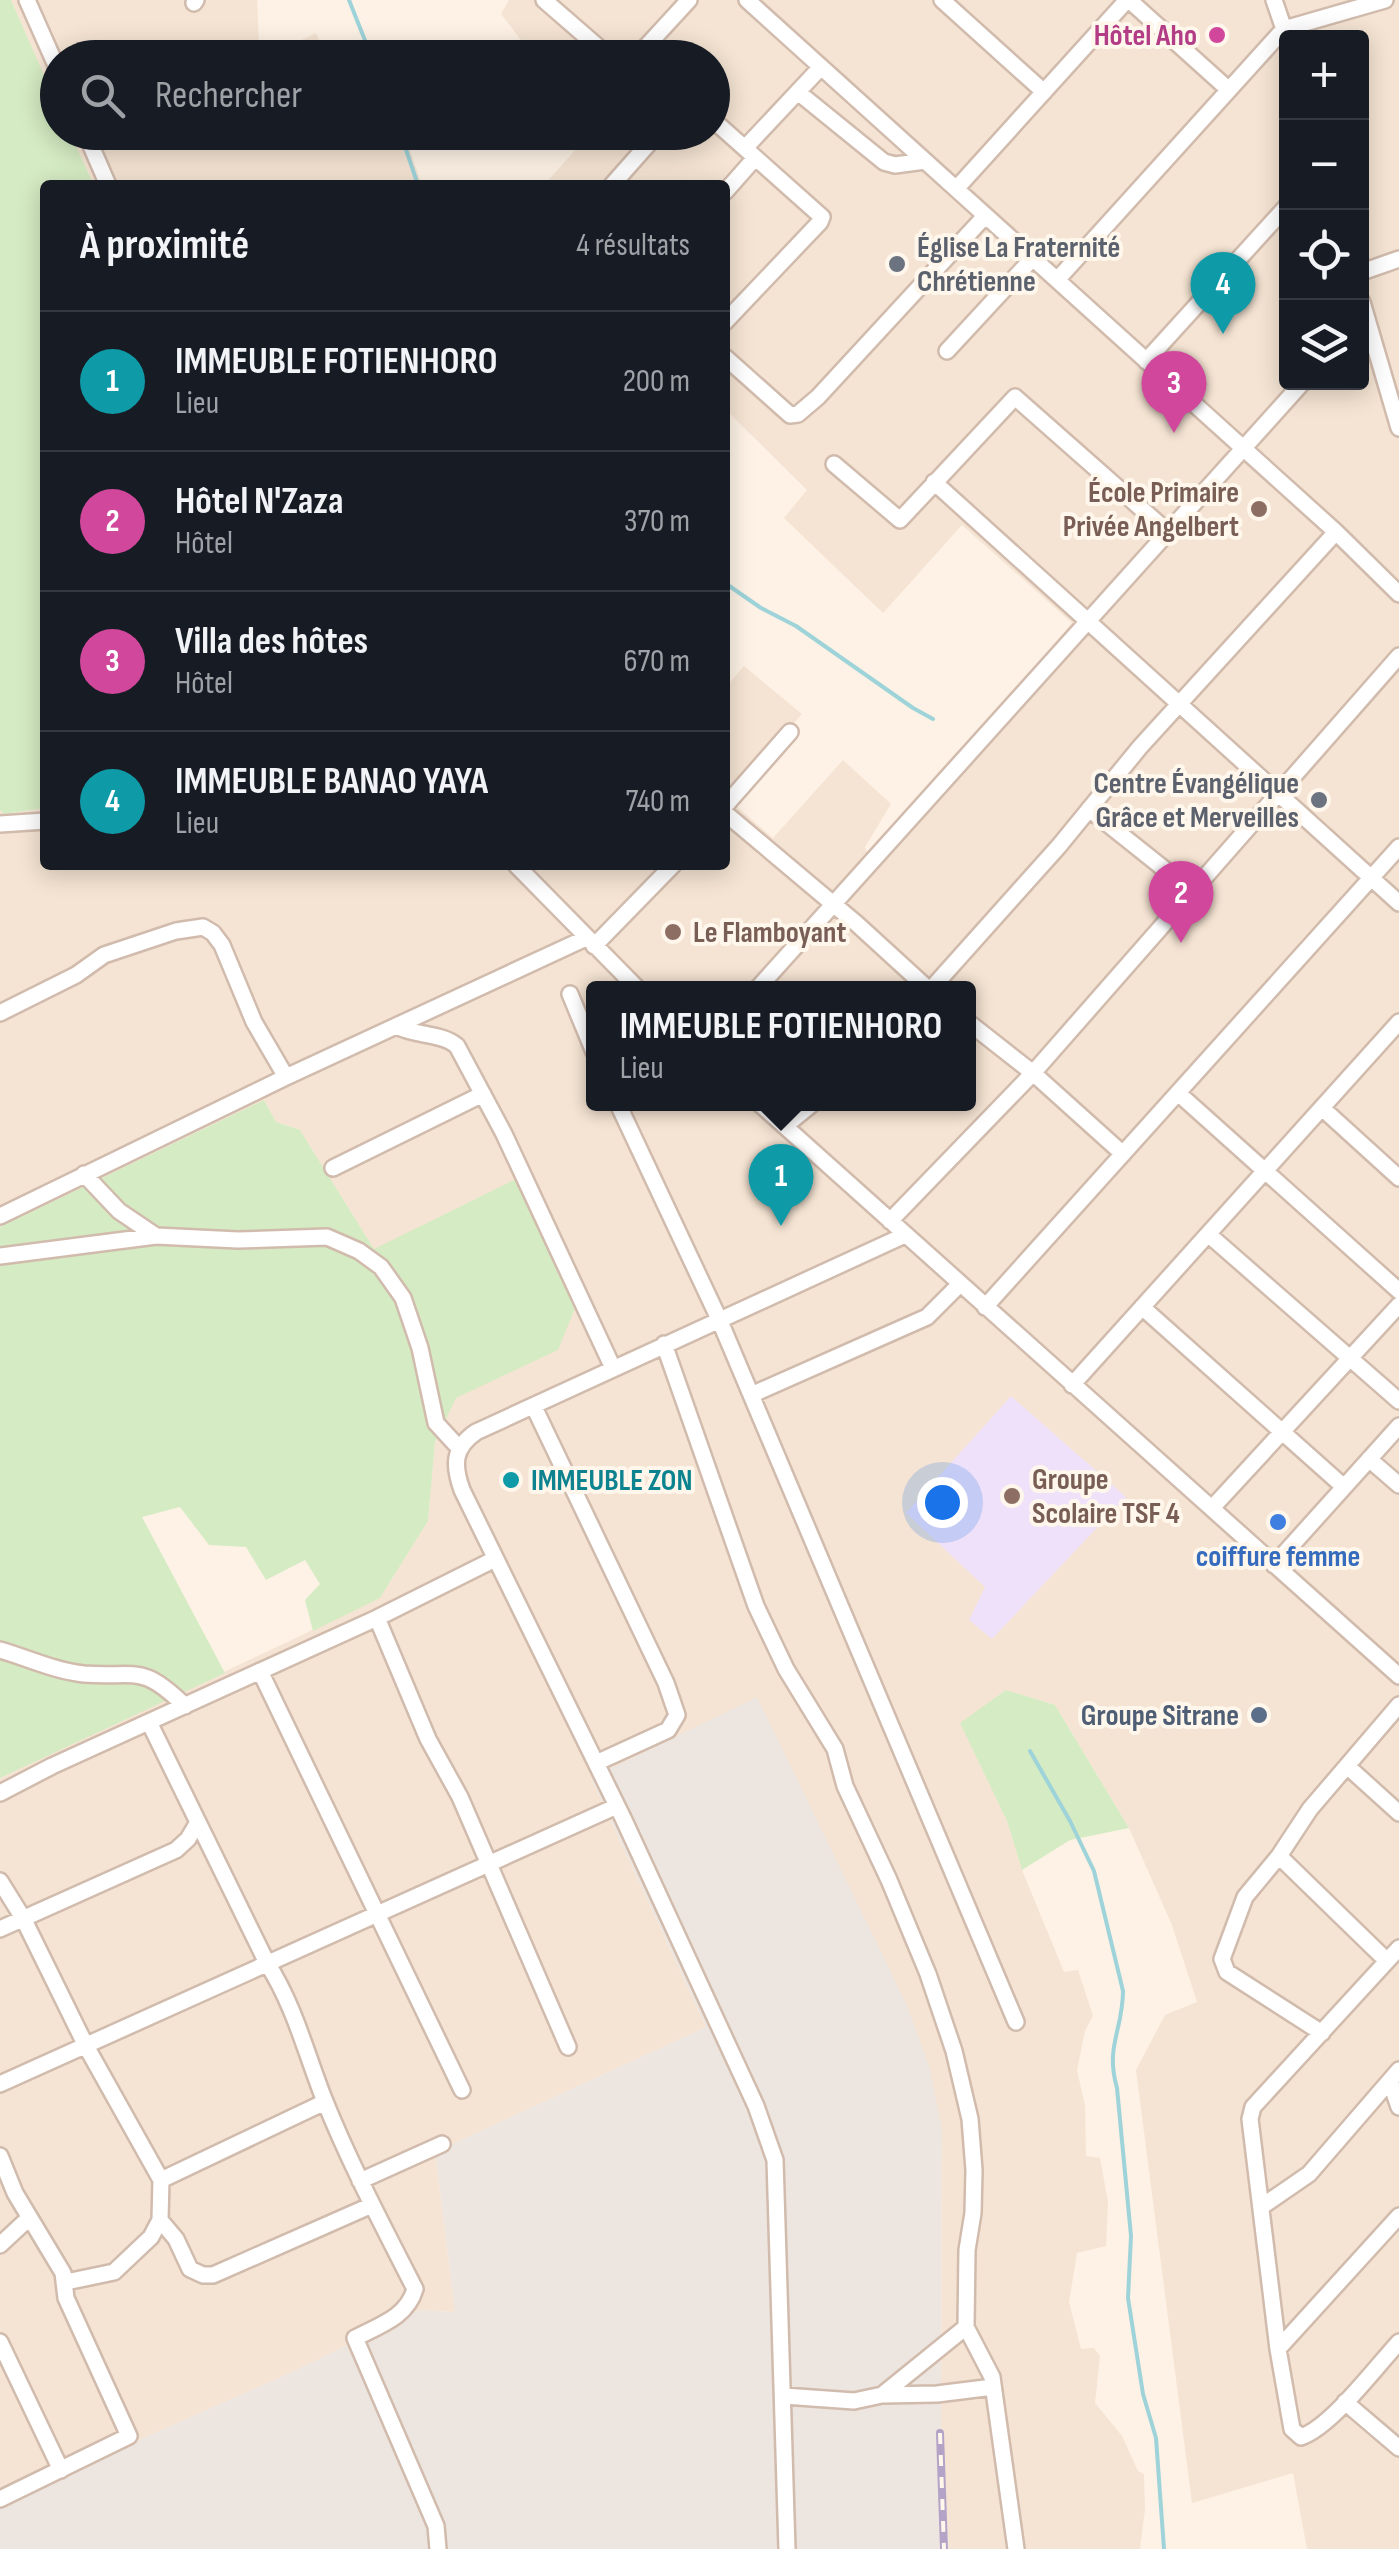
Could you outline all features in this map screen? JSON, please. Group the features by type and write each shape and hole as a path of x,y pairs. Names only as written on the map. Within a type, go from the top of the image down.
{"street":[{"path":"27,0 45,40"},
{"path":"544,0 589,40"},
{"path":"657,40 690,0"},
{"path":"746,0 1396,589"},
{"path":"942,0 1044,92"},
{"path":"956,189 1128,0 1229,90"},
{"path":"1274,0 1285,30"},
{"path":"1298,30 1385,0"},
{"path":"1057,280 1229,90 1279,41"},
{"path":"730,184 750,153 821,67"},
{"path":"799,93 884,162 896,165 925,161"},
{"path":"730,135 822,216 730,317"},
{"path":"93,150 106,180"},
{"path":"616,180 643,150"},
{"path":"1146,362 1283,210"},
{"path":"730,361 790,415 798,414 986,216"},
{"path":"947,351 1032,259"},
{"path":"1369,270 1399,259"},
{"path":"1369,332 1399,428"},
{"path":"764,981 1296,390"},
{"path":"834,464 897,520 1014,397 1169,533"},
{"path":"934,482 1399,904"},
{"path":"936,981 1140,747 1336,532"},
{"path":"890,1221 1033,1072 1399,656"},
{"path":"730,804 790,732"},
{"path":"1089,809 1193,892"},
{"path":"730,814 922,981"},
{"path":"6,821 40,821"},
{"path":"985,1307 1399,848"},
{"path":"521,870 631,981"},
{"path":"0,1216 286,1077 590,942 665,870"},
{"path":"0,1013 76,976 104,956 176,931 203,928 213,933 222,946 254,1022 286,1077"},
{"path":"570,994 586,1033"},
{"path":"1072,1385 1399,1022"},
{"path":"396,1026 414,1034 453,1041 483,1094 613,1368"},
{"path":"976,1028 1033,1072 1123,1154"},
{"path":"1178,1093 1399,1292"},
{"path":"333,1168 483,1094"},
{"path":"1322,1108 1396,1168"},
{"path":"621,1111 719,1319 1016,2022"},
{"path":"768,1111 1399,1676"},
{"path":"785,1126 803,1111"},
{"path":"84,1174 119,1211 156,1236"},
{"path":"1208,1234 1399,1401"},
{"path":"787,2549 775,2160 764,2123 618,1806 462,1490 455,1462 458,1448 476,1432 905,1235"},
{"path":"0,1256 156,1236 238,1240 327,1237 382,1266 403,1298 420,1348 436,1423 458,1448"},
{"path":"752,1396 927,1316 960,1284"},
{"path":"1212,1508 1399,1305"},
{"path":"1142,1307 1344,1487"},
{"path":"664,1344 756,1606 786,1669 835,1749 845,1786 890,1880 954,2051 970,2119 974,2170 966,2327 981,2352 993,2387 1016,2549"},
{"path":"534,1407 658,1666 676,1715 668,1730 596,1763"},
{"path":"1274,1565 1399,1426"},
{"path":"1370,1459 1399,1485"},
{"path":"0,1793 496,1559"},
{"path":"377,1618 428,1739 460,1796 568,2047"},
{"path":"0,1650 86,1674 123,1672 148,1677 166,1687 185,1706"},
{"path":"260,1671 462,2090"},
{"path":"1322,2033 1227,1972 1222,1959 1245,1897 1310,1809 1399,1706"},
{"path":"149,1722 267,1963 284,1990 325,2102 415,2288 411,2304 401,2314 356,2338 436,2526 438,2549"},
{"path":"1347,1766 1399,1813"},
{"path":"0,2084 618,1806"},
{"path":"0,1929 176,1850 198,1822"},
{"path":"1279,1856 1387,1961"},
{"path":"0,1882 23,1918 86,2046 161,2180 160,2220 150,2237 114,2272 66,2282"},
{"path":"1399,1948 1250,2114 1278,2349 1292,2429 1301,2437 1310,2434 1399,2342"},
{"path":"1262,2207 1309,2174 1394,2076"},
{"path":"1394,2076 1399,2107"},
{"path":"161,2180 325,2102"},
{"path":"360,2181 442,2144"},
{"path":"0,2156 66,2282 66,2298 129,2436 0,2499"},
{"path":"160,2220 176,2239 190,2269 213,2275 372,2205"},
{"path":"1278,2349 1399,2216"},
{"path":"0,2245 30,2218"},
{"path":"882,2395 966,2327"},
{"path":"0,2342 61,2470"},
{"path":"784,2396 854,2401 882,2395 993,2387"},
{"path":"1345,2402 1399,2448"}],"shaded area":[{"path":"11,0 257,0 259,40 40,40 40,66"},
{"path":"509,0 1399,0 1399,2549 1307,2549 1293,2473 1192,2503 1136,2070 1165,2015 1197,2002 1172,1925 1129,1828 1055,1705 1006,1690 961,1724 1007,1821 1022,1870 1064,1972 1078,1970 1093,2016 1085,2031 1077,2070 1085,2106 1086,2156 1100,2158 1108,2202 1106,2246 1077,2253 1069,2302 1081,2349 1094,2348 1100,2356 1095,2403 1122,2436 1138,2471 1144,2474 1140,2549 949,2549 941,2425 942,2128 591,1778 706,2027 435,2152 455,2312 419,2310 290,2373 0,2502 0,1778 380,1598 428,1521 435,1442 456,1397 558,1350 374,1249 300,1130 276,1122 264,1100 0,1227 0,810 4,814 40,809 40,870 730,870 730,801 773,838 843,760 891,804 865,847 870,859 1072,623 962,525 883,613 784,518 807,490 730,414 730,180 548,180 575,150 730,150 730,40 521,40 501,14"},
{"path":"78,150 410,150 420,180 92,180"},
{"path":"744,666 802,714 730,795 730,682"},
{"path":"1011,1396 1126,1497 992,1639 969,1620 985,1587 906,1513"},
{"path":"757,1697 906,2003 929,2066 942,2128 941,2425 949,2549 0,2549 0,2502 290,2373 419,2310 455,2312 435,2152 706,2027 591,1778"}],"green space":[{"path":"0,0 11,0 40,66 40,150 78,150 92,180 40,180 40,809 4,814 0,810"},
{"path":"264,1100 276,1122 300,1130 374,1249 516,1179 575,1308 558,1350 456,1398 435,1442 428,1521 380,1598 313,1631 305,1600 320,1584 305,1560 266,1580 246,1547 209,1545 180,1507 142,1517 225,1673 0,1778 0,1227"},
{"path":"1006,1690 1055,1705 1129,1828 1070,1840 1022,1870 1007,1821 960,1723"}],"waterway":[{"path":"349,0 365,40"},
{"path":"406,150 416,180"},
{"path":"730,586 933,719"},
{"path":"1030,1751 1094,1871 1123,1991 1113,2061 1131,2236 1128,2298 1143,2394 1156,2438 1164,2549"}],"railway":[{"path":"940,2433 944,2549"}],"place":[{"name":"Hôtel Aho","path":"1217,35"},
{"name":"Église La Fraternité Chrétienne","path":"897,264"},
{"name":"IMMEUBLE BANAO YAYA","path":"1223,334"},
{"name":"Villa des hôtes","path":"1174,433"},
{"name":"École Primaire Privée Angelbert","path":"1259,509"},
{"name":"Centre Évangélique Grâce et Merveilles","path":"1319,800"},
{"name":"Le Flamboyant","path":"673,932"},
{"name":"Hôtel N'Zaza","path":"1181,943"},
{"name":"IMMEUBLE FOTIENHORO","path":"781,1226"},
{"name":"IMMEUBLE ZON","path":"511,1480"},
{"name":"Groupe Scolaire TSF 4","path":"1012,1496"},
{"name":"coiffure femme","path":"1278,1522"},
{"name":"Groupe Sitrane","path":"1259,1715"}]}
